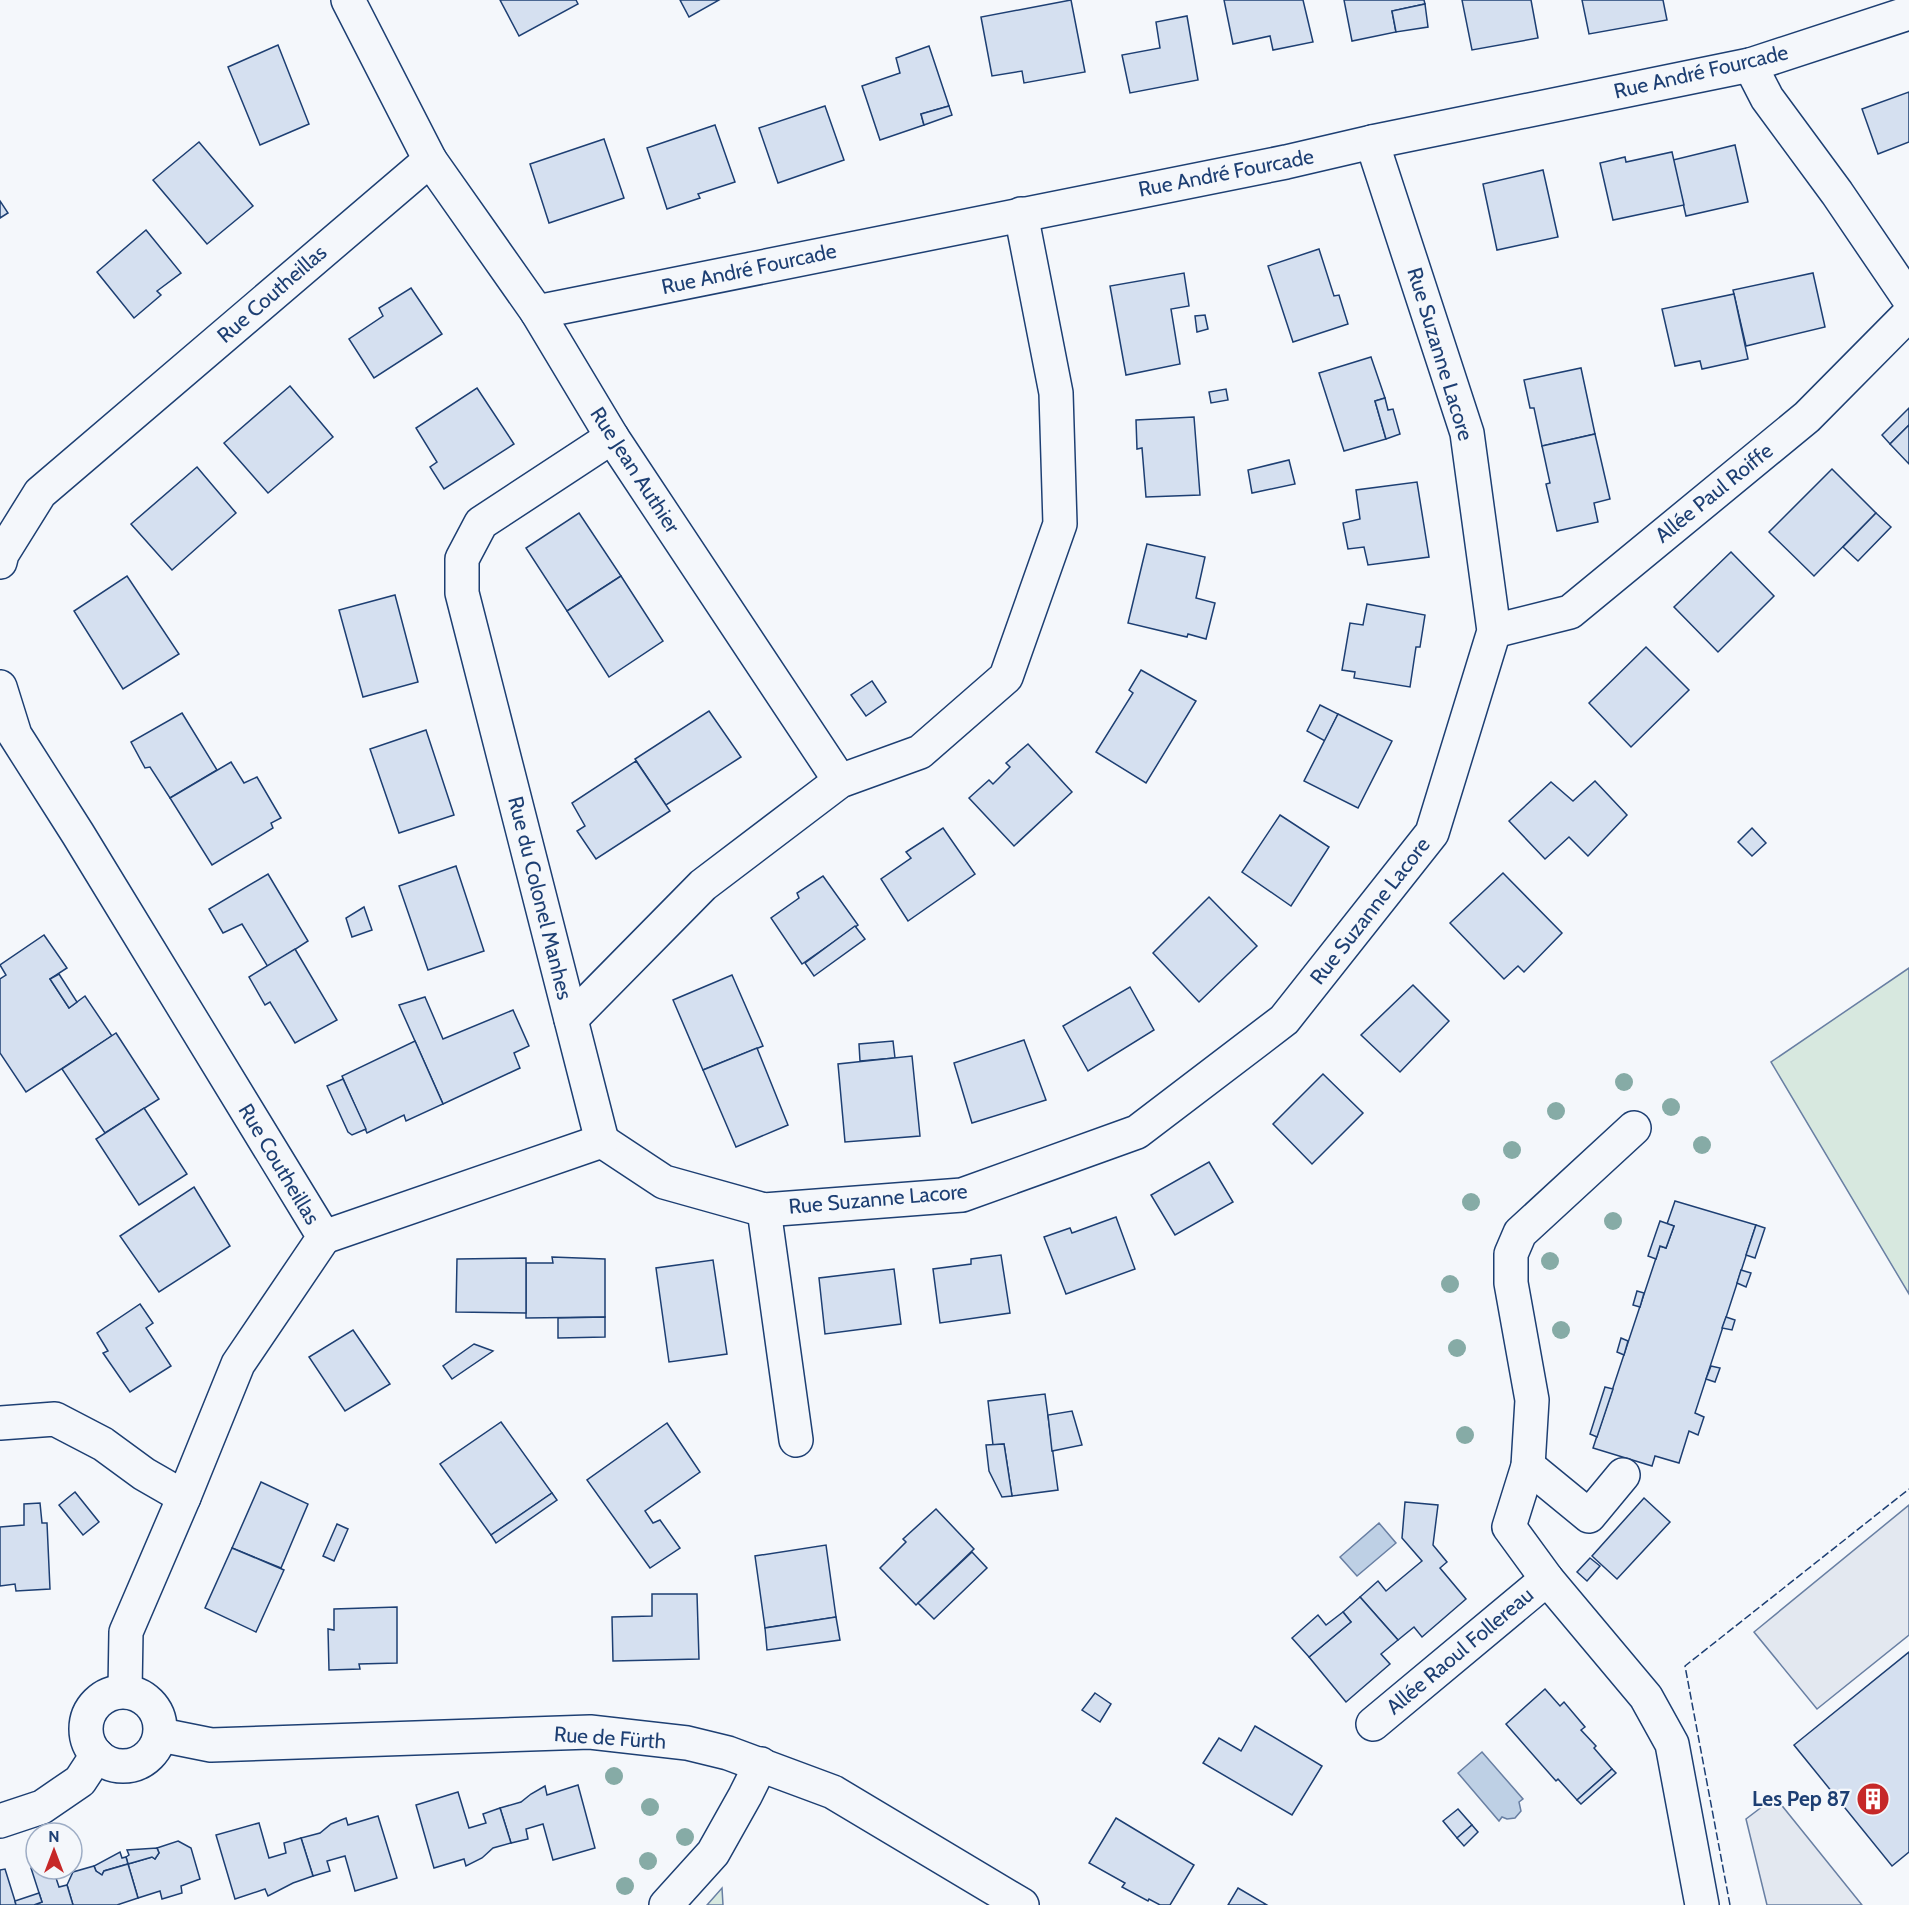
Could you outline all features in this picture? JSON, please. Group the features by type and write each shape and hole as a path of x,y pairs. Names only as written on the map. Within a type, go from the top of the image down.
{"street":[{"path":"348,0 430,160"},
{"name":"Rue André Fourcade","path":"537,312 1286,162 1372,142 1749,65 1909,13"},
{"path":"1749,65 1767,98 1909,299"},
{"name":"Rue Suzanne Lacore","path":"602,1141 664,1182 764,1210 962,1195 1137,1132 1284,1020 1432,834 1494,631 1467,433 1372,142"},
{"name":"Rue Jean Authier","path":"430,160 537,312 612,437 840,781"},
{"name":"Rue Coutheillas","path":"0,562 2,554 40,493 430,160"},
{"path":"571,1019 703,885 840,781 920,752 1006,677 1060,524 1056,393 1032,258 1021,214"},
{"name":"Allée Paul Roiffe","path":"1494,631 1569,612 1807,417 1909,314"},
{"name":"Rue du Colonel Manhes","path":"602,1141 462,592 462,560 481,523 612,437"},
{"name":"Rue Coutheillas","path":"0,687 8,739 78,834 324,1237 237,1364 184,1497 126,1632 125,1691"},
{"path":"1623,1475 1589,1516 1528,1466 1532,1400 1511,1283 1511,1254 1520,1233 1634,1128"},
{"path":"324,1237 602,1141"},
{"name":"Rue Suzanne Lacore","path":"764,1210 796,1440"},
{"path":"0,1423 56,1419 103,1444 144,1474 184,1497"},
{"name":"Allée Raoul Follereau","path":"1528,1466 1509,1527 1547,1579 1646,1697 1672,1744 1702,1905"},
{"name":"Allée Raoul Follereau","path":"1373,1724 1547,1579"},
{"path":"125,1691 140,1696 153,1705 160,1719 161,1735 152,1753 135,1765 114,1766 97,1755 88,1740 86,1722 94,1706 107,1695 125,1691"},
{"name":"Rue de Fürth","path":"161,1735 211,1745 591,1732 687,1743 761,1764 833,1792 1022,1905"},
{"path":"0,1821 42,1807 80,1781 97,1755"},
{"path":"666,1905 713,1852 761,1764"}],"shaded area":[{"path":"1909,968 1909,1294 1771,1062"},
{"path":"1909,1505 1909,1635 1817,1709 1754,1632"},
{"path":"1775,1797 1862,1905 1767,1905 1746,1819"},
{"path":"722,1888 723,1905 707,1905"}],"water":[{"path":"1379,1523 1396,1543 1357,1576 1340,1557"},
{"path":"1482,1752 1523,1799 1519,1802 1521,1811 1515,1818 1502,1817 1499,1821 1458,1773"}],"building":[{"path":"500,0 576,0 578,4 519,36"},
{"path":"680,0 719,0 689,17"},
{"path":"1071,0 1085,72 1024,83 1022,71 992,76 981,17"},
{"path":"1224,0 1303,0 1313,42 1273,50 1270,36 1233,44"},
{"path":"1344,0 1424,0 1425,4 1392,11 1396,32 1352,41"},
{"path":"1462,0 1531,0 1538,38 1472,50"},
{"path":"1582,0 1663,0 1667,20 1589,34"},
{"path":"1425,4 1428,27 1396,32 1392,11"},
{"path":"1187,16 1198,80 1130,93 1122,55 1160,48 1156,22"},
{"path":"278,45 309,124 260,145 228,67"},
{"path":"929,46 949,106 921,114 924,125 880,140 862,86 900,73 896,58"},
{"path":"1909,92 1909,142 1878,154 1862,109"},
{"path":"825,106 844,160 778,183 759,128"},
{"path":"949,106 952,115 924,125 921,114"},
{"path":"715,125 735,182 698,194 700,198 667,209 647,148"},
{"path":"604,139 624,198 549,223 530,164"},
{"path":"199,142 253,206 207,244 153,180"},
{"path":"1735,145 1748,202 1686,216 1673,160"},
{"path":"1672,152 1684,205 1613,220 1600,163 1625,157 1626,162"},
{"path":"1543,170 1558,237 1497,250 1483,184"},
{"path":"0,201 8,213 0,218"},
{"path":"146,230 181,273 157,291 161,295 134,318 97,272"},
{"path":"1319,249 1334,296 1339,295 1348,324 1293,342 1268,266"},
{"path":"1184,273 1189,306 1171,309 1180,364 1126,375 1110,286"},
{"path":"1813,273 1825,327 1746,346 1733,290"},
{"path":"411,288 442,334 374,378 349,339 383,316 379,308"},
{"path":"1734,294 1748,359 1702,369 1700,361 1675,366 1662,309"},
{"path":"1205,315 1208,329 1197,332 1195,316"},
{"path":"1371,357 1385,398 1375,401 1386,439 1344,451 1319,373"},
{"path":"1581,368 1595,434 1542,446 1534,408 1530,408 1524,380"},
{"path":"290,386 333,437 268,493 224,443"},
{"path":"477,388 514,444 444,489 430,467 437,462 416,428"},
{"path":"1226,389 1228,400 1211,403 1209,392"},
{"path":"1385,398 1388,410 1393,409 1400,434 1386,439 1375,401"},
{"path":"1909,408 1909,425 1890,444 1882,435"},
{"path":"1194,417 1200,495 1146,497 1142,448 1137,449 1136,420"},
{"path":"1909,425 1909,464 1890,444"},
{"path":"1595,434 1610,499 1594,503 1598,522 1557,531 1546,484 1550,483 1542,446"},
{"path":"1289,460 1295,484 1252,493 1248,470"},
{"path":"197,467 236,513 172,570 131,524"},
{"path":"1832,469 1876,513 1814,576 1769,532"},
{"path":"1417,482 1429,557 1368,565 1364,547 1348,549 1343,523 1360,519 1356,490"},
{"path":"579,513 621,576 567,611 526,548"},
{"path":"1876,513 1891,527 1858,561 1843,547"},
{"path":"1147,544 1205,557 1196,598 1215,603 1206,639 1188,634 1187,637 1128,623"},
{"path":"1731,552 1774,596 1718,652 1674,607"},
{"path":"127,576 179,654 123,689 74,611"},
{"path":"621,576 663,641 609,677 567,611"},
{"path":"395,595 418,682 363,697 339,610"},
{"path":"1367,604 1425,615 1420,647 1416,647 1410,687 1354,678 1355,672 1342,670 1350,623 1363,625"},
{"path":"1646,647 1689,690 1631,747 1589,703"},
{"path":"1141,670 1196,701 1146,783 1096,752 1133,693 1129,690"},
{"path":"872,681 886,702 866,716 851,695"},
{"path":"1320,705 1338,714 1325,741 1307,731"},
{"path":"709,711 741,757 666,805 635,759"},
{"path":"182,713 217,770 170,798 150,767 145,768 131,742"},
{"path":"1338,714 1392,741 1358,808 1304,781"},
{"path":"426,730 454,815 399,833 370,749"},
{"path":"1028,744 1072,792 1014,846 969,798 989,780 993,784 1010,767 1006,763"},
{"path":"636,761 670,811 596,859 577,831 585,826 572,803"},
{"path":"231,762 244,783 257,777 281,818 271,823 273,828 212,865 170,798"},
{"path":"1595,781 1627,815 1588,856 1569,837 1545,859 1509,821 1551,782 1573,801"},
{"path":"1280,815 1329,847 1291,906 1242,872"},
{"path":"943,828 975,874 908,921 881,879 911,858 906,852"},
{"path":"1752,828 1766,843 1752,856 1738,842"},
{"path":"456,866 484,951 428,970 399,886"},
{"path":"1503,873 1562,933 1524,972 1518,966 1504,979 1450,923"},
{"path":"268,874 308,941 268,967 242,924 223,933 209,909"},
{"path":"823,876 858,925 802,964 771,918 799,898 797,893"},
{"path":"1209,897 1257,946 1199,1002 1153,953"},
{"path":"364,907 372,930 352,937 346,918"},
{"path":"855,926 865,939 814,976 805,963"},
{"path":"44,935 67,968 50,979 69,1008 85,996 112,1036 26,1092 0,1053 0,979 6,975 0,965"},
{"path":"295,949 337,1020 295,1043 270,1002 265,1005 249,977"},
{"path":"59,974 77,1002 69,1008 50,979"},
{"path":"732,975 763,1046 703,1070 673,1000"},
{"path":"1413,985 1449,1021 1400,1072 1361,1035"},
{"path":"1130,987 1154,1030 1088,1071 1063,1026"},
{"path":"425,997 443,1039 513,1010 529,1046 514,1053 520,1068 443,1104 399,1005"},
{"path":"116,1033 159,1099 105,1133 62,1069"},
{"path":"1024,1040 1046,1100 972,1123 954,1063"},
{"path":"415,1041 443,1104 406,1121 404,1115 367,1133 342,1076"},
{"path":"893,1041 895,1058 860,1061 859,1044"},
{"path":"757,1048 788,1125 736,1147 703,1070"},
{"path":"912,1056 920,1136 845,1142 838,1064"},
{"path":"1323,1074 1363,1113 1312,1164 1273,1124"},
{"path":"343,1079 366,1129 352,1135 348,1132 327,1086"},
{"path":"144,1108 187,1174 139,1205 96,1139"},
{"path":"1209,1162 1233,1202 1175,1235 1151,1195"},
{"path":"194,1187 230,1246 159,1292 120,1236"},
{"path":"1675,1201 1756,1225 1695,1413 1704,1417 1698,1435 1689,1431 1679,1463 1655,1456 1652,1466 1593,1448 1660,1246 1666,1248 1674,1226 1667,1224"},
{"path":"1116,1217 1135,1269 1066,1294 1044,1237 1070,1228 1072,1233"},
{"path":"1660,1221 1674,1226 1666,1248 1660,1246 1656,1259 1648,1256"},
{"path":"1756,1225 1765,1228 1755,1258 1746,1255"},
{"path":"1001,1255 1010,1313 940,1323 933,1269 971,1264 971,1259"},
{"path":"552,1257 605,1259 605,1317 526,1318 526,1263 553,1263"},
{"path":"526,1258 526,1313 456,1312 457,1259"},
{"path":"713,1260 727,1354 669,1362 656,1268"},
{"path":"894,1269 901,1324 825,1334 819,1278"},
{"path":"1741,1270 1751,1273 1746,1287 1737,1283"},
{"path":"1637,1291 1644,1293 1640,1307 1633,1305"},
{"path":"140,1304 153,1323 146,1328 171,1366 130,1392 103,1353 108,1351 97,1333"},
{"path":"605,1317 605,1337 558,1338 558,1318"},
{"path":"1726,1317 1735,1320 1732,1330 1722,1328"},
{"path":"353,1330 390,1384 345,1411 309,1357"},
{"path":"1621,1338 1628,1341 1624,1355 1617,1352"},
{"path":"474,1344 493,1351 452,1379 443,1366"},
{"path":"1711,1366 1720,1368 1715,1382 1706,1379"},
{"path":"1605,1387 1613,1389 1597,1437 1590,1434"},
{"path":"1045,1394 1058,1490 1012,1496 1004,1444 993,1445 988,1401"},
{"path":"1072,1411 1082,1445 1052,1451 1048,1415"},
{"path":"501,1422 552,1493 491,1535 440,1464"},
{"path":"667,1423 700,1472 645,1511 653,1523 660,1520 680,1548 650,1568 587,1480"},
{"path":"1004,1444 1012,1496 1002,1497 989,1471 986,1445"},
{"path":"261,1482 308,1504 281,1568 232,1548"},
{"path":"75,1492 99,1522 83,1535 59,1505"},
{"path":"552,1493 557,1500 496,1543 491,1535"},
{"path":"1644,1498 1670,1522 1617,1579 1592,1556"},
{"path":"1405,1502 1438,1505 1433,1545 1447,1562 1440,1568 1466,1599 1422,1637 1414,1627 1398,1640 1360,1597 1378,1581 1386,1591 1422,1561 1402,1538"},
{"path":"40,1503 42,1523 47,1523 50,1589 16,1591 15,1584 0,1586 0,1527 24,1525 24,1504"},
{"path":"936,1509 974,1549 916,1605 880,1568 906,1542 903,1539"},
{"path":"337,1524 348,1529 334,1561 323,1556"},
{"path":"826,1545 836,1617 765,1628 755,1556"},
{"path":"232,1548 284,1570 256,1632 205,1608"},
{"path":"972,1552 987,1568 934,1619 918,1603"},
{"path":"1590,1558 1600,1566 1587,1581 1577,1572"},
{"path":"652,1594 697,1594 699,1659 613,1661 612,1617 652,1616"},
{"path":"1360,1597 1398,1640 1381,1654 1390,1664 1346,1702 1309,1657 1351,1622 1343,1612"},
{"path":"397,1607 397,1663 359,1664 360,1669 329,1670 328,1629 334,1630 334,1609"},
{"path":"1343,1612 1351,1622 1309,1657 1292,1638 1318,1615 1326,1625"},
{"path":"836,1617 840,1640 767,1650 765,1628"},
{"name":"Les Pep 87","path":"1909,1652 1909,1852 1892,1866 1794,1745"},
{"path":"1545,1689 1560,1706 1564,1702 1585,1727 1581,1730 1612,1769 1577,1800 1558,1779 1556,1781 1506,1724"},
{"path":"1095,1693 1111,1704 1100,1722 1082,1710"},
{"path":"1255,1726 1322,1766 1292,1815 1203,1763 1219,1738 1241,1751"},
{"path":"1612,1769 1616,1773 1581,1804 1577,1800"},
{"path":"578,1785 595,1848 553,1860 543,1824 526,1829 528,1839 511,1843 500,1808 521,1802 545,1786 547,1795"},
{"path":"458,1792 469,1828 486,1823 483,1814 500,1808 511,1843 493,1848 482,1858 466,1866 464,1859 434,1868 416,1805"},
{"path":"1458,1809 1472,1825 1457,1838 1443,1821"},
{"path":"378,1816 397,1878 355,1891 345,1856 327,1861 330,1871 313,1876 301,1838 320,1833 331,1824 346,1818 348,1825"},
{"path":"1116,1818 1194,1865 1170,1905 1160,1905 1149,1899 1148,1901 1122,1887 1125,1883 1089,1863"},
{"path":"259,1823 269,1858 286,1853 284,1843 301,1838 313,1876 268,1896 265,1889 235,1899 216,1835"},
{"path":"1472,1825 1478,1832 1464,1846 1457,1838"},
{"path":"178,1841 191,1848 200,1879 181,1886 182,1893 162,1899 160,1891 138,1898 128,1864 152,1857 155,1859 159,1853 157,1848"},
{"path":"157,1848 159,1853 155,1859 152,1857 128,1864 127,1850"},
{"path":"120,1852 122,1858 126,1857 128,1864 104,1871 102,1875 96,1871 94,1866"},
{"path":"128,1864 138,1898 117,1905 73,1905 67,1885 69,1881 84,1881 84,1869 94,1866 96,1871 102,1875 104,1871"},
{"path":"5,1869 16,1905 0,1905 0,1870"},
{"path":"35,1881 57,1881 59,1887 67,1885 73,1905 34,1905 42,1902"},
{"path":"1238,1888 1267,1905 1228,1905"},
{"path":"39,1893 42,1902 34,1905 16,1905 15,1901"}],"fence":[{"path":"1730,1905 1685,1666 1909,1489"}],"place":[{"name":"Les Pep 87","path":"1873,1799"}]}
